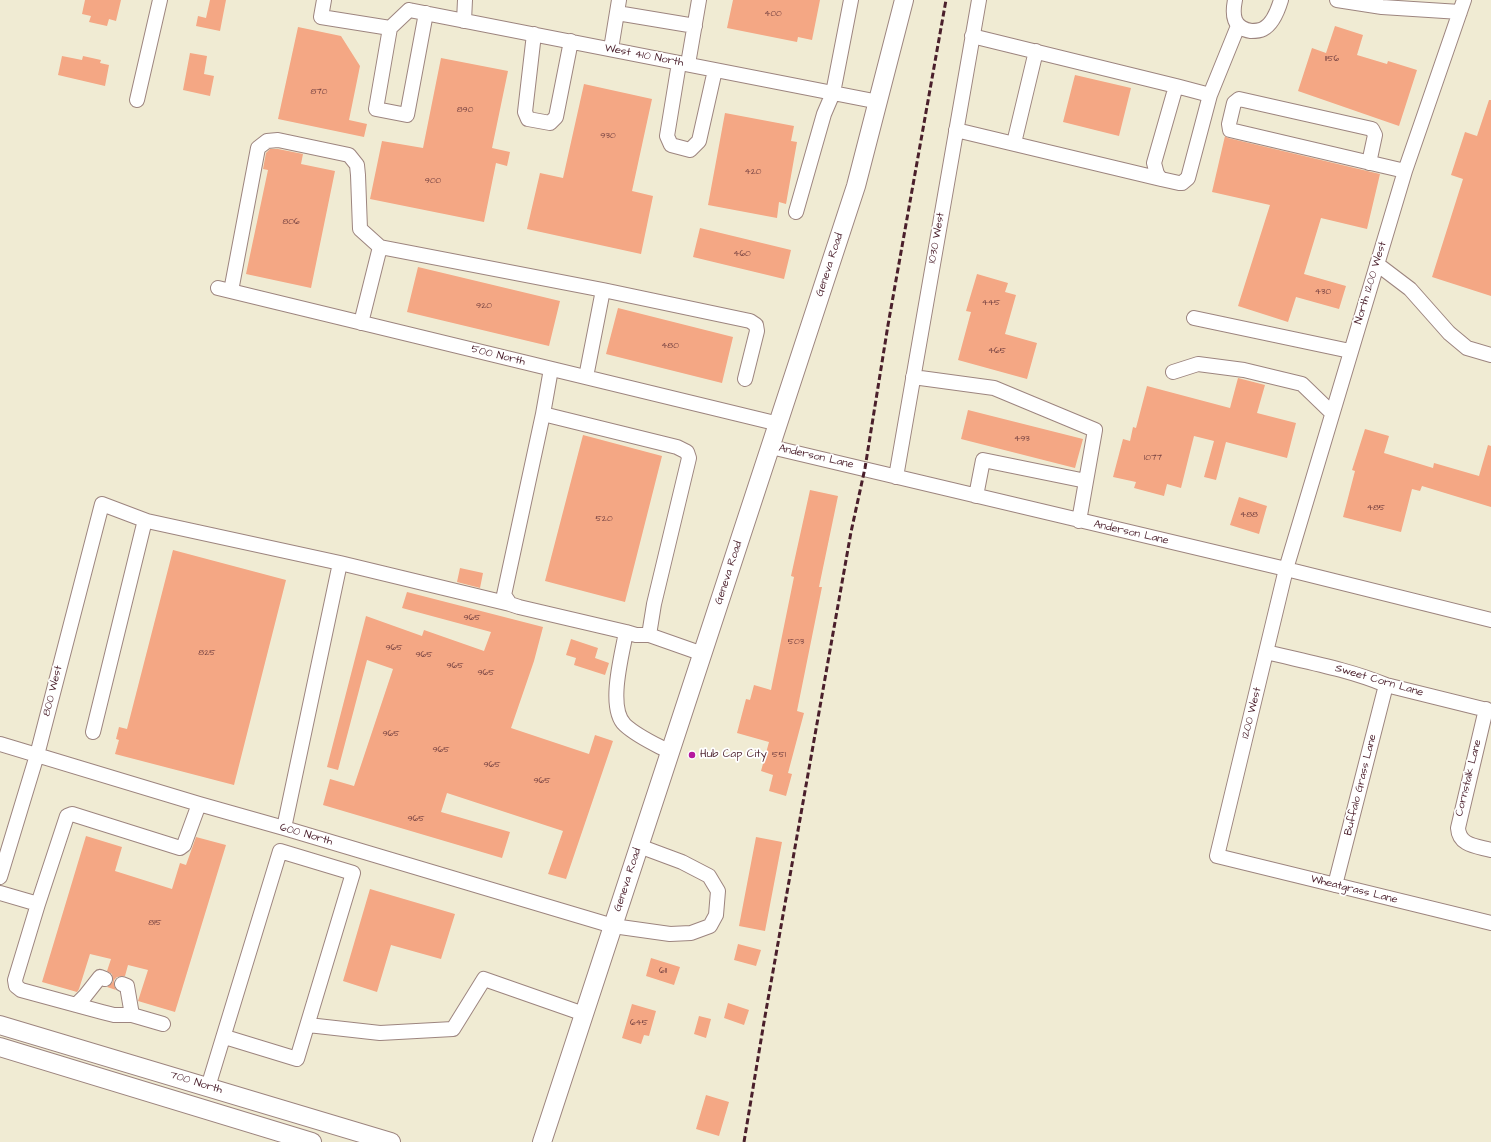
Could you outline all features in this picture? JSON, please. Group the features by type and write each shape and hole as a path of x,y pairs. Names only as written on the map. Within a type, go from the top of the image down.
{"main road":[{"name":"Geneva Road","path":"542,1142 856,186 879,102 904,0"},
{"name":"700 North","path":"0,1025 391,1142"},
{"name":"700 North","path":"0,1048 312,1142"}],"street":[{"path":"137,100 160,0"},
{"path":"324,0 321,17 390,28"},
{"path":"464,21 465,0"},
{"path":"699,0 695,26 684,63 667,136 671,145 690,150 699,141 715,70"},
{"path":"796,212 824,114 833,93 851,0"},
{"name":"1030 West","path":"896,477 979,0"},
{"path":"1235,0 1233,17 1238,26 1246,30 1253,31 1264,29 1274,16 1281,0"},
{"path":"1337,0 1382,4 1462,6"},
{"path":"410,5 390,28 376,109 407,115 426,13"},
{"name":"West 410 North","path":"410,5 426,13 464,21 879,102"},
{"path":"611,49 618,6 695,26"},
{"name":"North 1200 West","path":"1286,569 1405,171 1462,6"},
{"path":"956,130 1179,184 1182,183 1188,178 1210,95 1238,26"},
{"path":"534,34 525,112 528,119 550,123 556,117 571,41"},
{"path":"972,36 1210,95"},
{"path":"1014,143 1036,51"},
{"path":"1161,179 1154,168 1154,163 1176,86"},
{"path":"1369,163 1375,135 1372,129 1239,99 1234,102 1229,124 1230,130 1369,163 1405,171"},
{"path":"231,291 258,148 267,141 278,140 349,155 357,165 360,230 380,247 603,290 750,321 756,325 757,331 745,379"},
{"path":"361,323 380,247"},
{"path":"1376,264 1410,289 1449,333 1467,348 1491,355"},
{"name":"500 North","path":"218,288 779,424"},
{"path":"586,377 603,290"},
{"path":"1194,318 1350,351"},
{"path":"1173,372 1198,364 1244,370 1302,384 1332,413"},
{"path":"510,604 504,595 543,414 551,369"},
{"path":"913,377 994,388 1095,430 1079,521"},
{"path":"543,414 677,447 687,452 689,458 648,635"},
{"name":"Anderson Lane","path":"771,446 1079,521 1286,569 1491,620"},
{"path":"976,496 983,460 1086,481"},
{"name":"800 West","path":"0,877 37,755 102,504 147,521"},
{"path":"93,732 144,524 147,521 340,563 636,635 648,635 702,654"},
{"path":"284,828 340,563"},
{"name":"1200 West","path":"1217,856 1286,569"},
{"path":"626,632 616,692 616,708 624,724 638,734 670,752"},
{"name":"Sweet Corn Lane","path":"1266,652 1340,669 1386,685 1488,710"},
{"name":"Buffalo Grass Lane","path":"1335,885 1386,685"},
{"name":"Cornstalk Lane","path":"1488,710 1458,828 1459,836 1465,842 1491,850"},
{"name":"600 North","path":"0,744 613,926 670,934 691,933 710,926 716,915 718,890 709,876 682,862 639,846"},
{"path":"163,1024 132,1015 114,1015 21,990 16,986 15,980 67,816 72,814 180,848 184,845 199,804"},
{"path":"208,1087 225,1037 280,851 353,873 297,1059 225,1037"},
{"name":"Wheatgrass Lane","path":"1217,856 1491,923"},
{"path":"0,893 38,904"},
{"path":"76,1005 100,978 105,979"},
{"path":"308,1024 380,1033 453,1029 484,979 584,1014"},
{"path":"122,984 127,986 132,1015"}],"building":[{"path":"85,0 121,0 116,21 109,19 107,26 89,22 91,16 82,14"},
{"path":"210,0 226,0 220,31 196,26 198,16 206,18"},
{"path":"733,0 820,0 812,40 798,37 797,42 727,28"},
{"path":"1335,26 1363,35 1357,55 1387,64 1388,61 1417,70 1399,126 1298,91 1312,48 1326,53"},
{"path":"298,27 341,36 360,66 349,120 367,124 364,137 278,119"},
{"path":"190,53 207,56 204,74 214,76 210,96 183,90"},
{"path":"62,56 82,60 83,56 101,60 100,63 109,65 105,86 58,75"},
{"path":"441,58 508,71 492,148 510,152 507,166 496,163 484,222 370,199 382,141 423,148"},
{"path":"1075,75 1131,88 1119,136 1063,122"},
{"path":"584,84 652,99 632,191 653,196 641,254 527,229 540,173 563,178"},
{"path":"1489,100 1491,100 1491,296 1432,277 1463,179 1451,175 1465,132 1477,136"},
{"path":"725,113 794,126 791,141 797,142 786,204 779,202 777,218 708,205"},
{"path":"1225,136 1228,138 1380,174 1367,229 1321,218 1304,274 1346,286 1339,309 1296,297 1288,322 1238,306 1270,205 1212,192"},
{"path":"270,149 303,154 301,164 335,171 311,288 246,274 268,170 263,169 266,153"},
{"path":"700,228 791,250 784,279 693,257"},
{"path":"418,267 560,301 549,346 407,312"},
{"path":"977,274 1008,283 1005,292 1016,295 1005,334 1037,343 1027,379 958,360 971,312 966,311"},
{"path":"618,308 733,337 722,383 606,354"},
{"path":"1238,378 1265,385 1257,413 1296,423 1287,458 1226,442 1216,480 1204,477 1214,441 1194,436 1181,488 1167,484 1164,496 1134,488 1136,482 1113,477 1123,439 1130,441 1133,427 1136,428 1147,386 1230,408"},
{"path":"968,410 1083,439 1075,468 961,439"},
{"path":"1365,429 1389,436 1384,453 1433,468 1434,463 1479,476 1488,445 1491,446 1491,507 1422,486 1420,491 1412,489 1401,532 1343,517 1355,471 1352,470"},
{"path":"583,435 662,456 625,602 545,581"},
{"path":"810,490 838,496 819,587 822,587 797,711 804,713 788,773 792,774 786,796 769,791 773,775 761,771 769,742 737,733 746,699 750,700 754,685 771,690 794,577 791,576"},
{"path":"1239,497 1267,506 1259,534 1230,525"},
{"path":"173,550 286,580 234,785 115,754 119,740 116,739 119,727 127,729"},
{"path":"460,568 483,573 480,588 457,582"},
{"path":"407,592 543,627 534,661 511,728 589,754 595,735 613,741 566,879 548,874 563,831 447,793 441,812 510,832 502,858 323,805 330,779 354,786 393,669 367,660 338,770 327,767 366,616 422,636 424,630 484,651 491,632 402,608"},
{"path":"571,639 598,648 595,658 609,663 605,675 574,665 576,658 566,655"},
{"path":"86,836 122,847 115,871 172,889 180,863 186,865 196,837 226,845 175,1012 138,1001 148,970 128,965 125,976 117,977 114,980 116,990 107,987 113,982 112,974 107,971 111,959 90,954 77,992 42,982"},
{"path":"756,837 782,842 765,931 739,926"},
{"path":"370,889 455,914 441,959 391,945 377,992 343,981"},
{"path":"738,944 761,950 756,966 734,960"},
{"path":"651,958 680,967 674,985 646,976"},
{"path":"728,1003 749,1010 744,1025 724,1018"},
{"path":"632,1004 656,1011 649,1036 644,1035 641,1044 622,1038"},
{"path":"699,1016 711,1019 706,1038 694,1034"},
{"path":"706,1095 729,1102 719,1136 696,1129"}],"railway":[{"path":"744,1142 851,532 865,468 888,325 946,0"}],"place":[{"name":"Hub Cap City","path":"692,755"}]}
